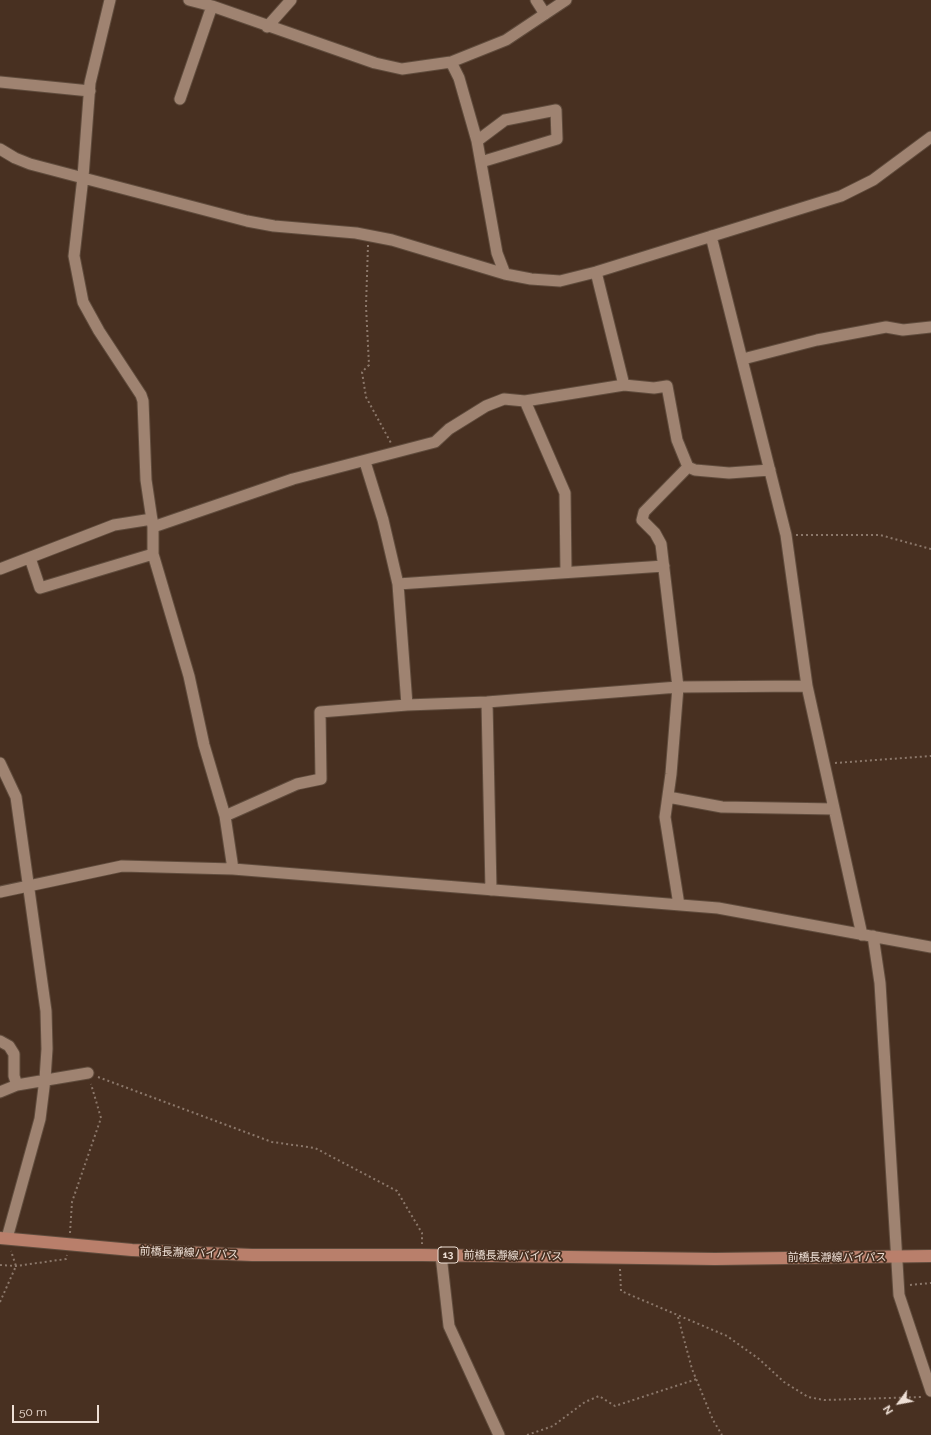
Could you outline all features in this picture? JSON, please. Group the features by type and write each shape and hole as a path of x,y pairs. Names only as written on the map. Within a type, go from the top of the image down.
{"main road":[{"name":"前橋長瀞線バイパス","path":"4,1238 69,1245 192,1253 715,1259 897,1258 931,1256"}],"street":[{"path":"110,0 90,90 83,177 74,256 80,293 99,331 141,395 145,425 146,480 153,523 153,554 189,676 204,745 225,816 233,869"},
{"path":"189,0 212,6 268,27 375,63 402,68 451,62 506,40 566,0"},
{"path":"268,27 292,0"},
{"path":"536,0 545,14"},
{"path":"180,99 212,6"},
{"path":"451,62 460,78 477,141 497,253 505,274"},
{"path":"0,82 90,90"},
{"path":"477,141 505,120 556,110 557,139 481,162"},
{"path":"0,149 15,158 30,164 247,221 274,226 369,236 392,240 505,274 530,279 560,281 596,272 841,196 873,180 931,138"},
{"path":"711,236 786,535 807,686 834,809 880,983 899,1295 927,1394"},
{"path":"596,272 624,385"},
{"path":"743,359 817,340 886,326 903,330 931,327"},
{"path":"0,569 114,525 153,523 293,479 365,462 435,442 449,429 486,406 504,399 525,401 624,385 654,388 667,386 677,440 688,468"},
{"path":"525,401 565,493 566,572"},
{"path":"365,462 383,520 398,584 407,705"},
{"path":"688,468 729,473 770,470"},
{"path":"680,905 665,817 678,688 661,544 655,533 642,520 644,512 688,468"},
{"path":"30,558 40,588 153,554"},
{"path":"398,584 664,566"},
{"path":"225,816 297,784 321,779 320,712 678,688 807,686"},
{"path":"487,702 491,890"},
{"path":"0,763 16,797 46,1011 45,1079 40,1119 4,1238"},
{"path":"668,797 722,807 834,809"},
{"path":"0,892 122,866 233,869 718,908 931,947"},
{"path":"0,1041 9,1046 14,1054 14,1076 17,1084"},
{"path":"0,1092 17,1084 88,1073"},
{"path":"441,1255 449,1326 499,1435"}],"path":[{"path":"369,236 366,306 369,364 362,372 366,397 396,453"},
{"path":"786,535 880,535 931,549"},
{"path":"824,764 931,756"},
{"path":"0,1265 16,1266 66,1259 69,1245 72,1202 101,1118 88,1073"},
{"path":"88,1073 272,1142 315,1148 397,1191 422,1233 422,1255"},
{"path":"0,1302 16,1266 4,1238"},
{"path":"619,1258 621,1290 727,1336 759,1359 784,1382 808,1397 824,1400 927,1394"},
{"path":"898,1286 931,1283"},
{"path":"678,1316 697,1379 713,1420 722,1435"},
{"path":"527,1435 553,1426 584,1402 599,1396 615,1406 697,1379"}]}
